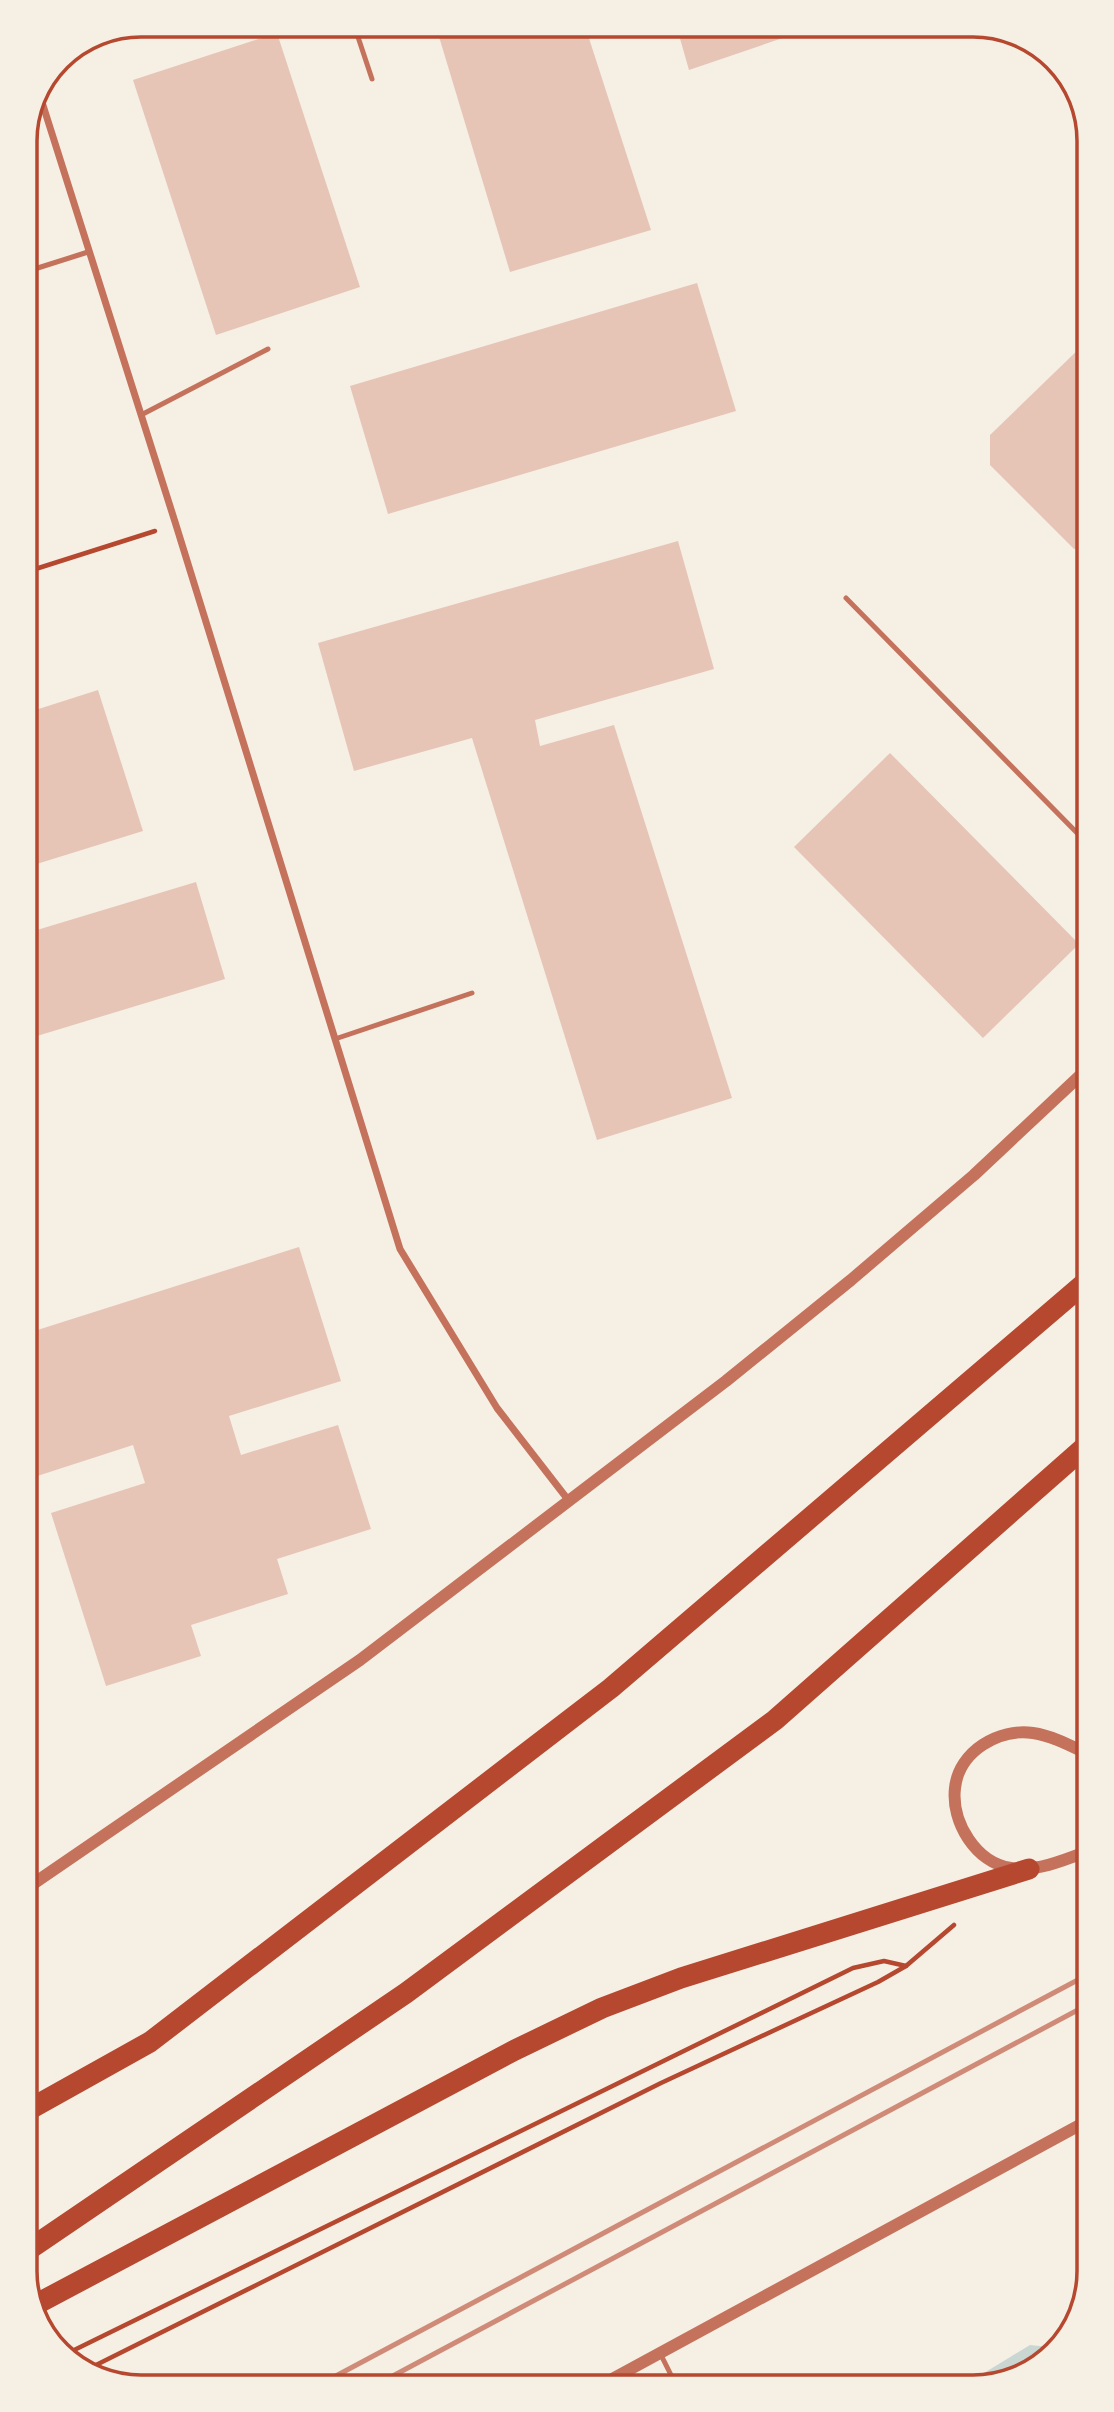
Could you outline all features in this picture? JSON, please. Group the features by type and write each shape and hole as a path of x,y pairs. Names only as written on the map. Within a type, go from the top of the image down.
{"highway":[{"path":"37,2105 150,2042 611,1688 1077,1290"},
{"path":"37,2244 406,1993 775,1720 1077,1454"},
{"path":"41,2302 503,2056 601,2008 681,1978 1029,1870"}],"street":[{"path":"43,106 400,1249 497,1408 569,1501"},
{"path":"37,1881 360,1660 726,1381 851,1280 974,1175 1077,1078"},
{"path":"1077,1749 1034,1733 1011,1732 991,1739 974,1751 961,1770 954,1788 959,1822 968,1839 990,1862 1029,1870 1077,1855"},
{"path":"620,2375 1077,2127"}],"lane":[{"path":"358,37 372,79"},
{"path":"37,268 88,252"},
{"path":"141,415 268,349"},
{"path":"846,598 1077,833"},
{"path":"335,1039 472,993"},
{"path":"660,2353 671,2375"}],"path":[{"path":"37,569 176,525"},
{"path":"97,2365 661,2083 866,1987 906,1966 952,1926 963,1920"},
{"path":"74,2351 853,1968 884,1961 906,1966"}],"shaded area":[{"path":"1030,2345 1044,2347 1019,2365 982,2374"}],"building":[{"path":"265,37 278,37 360,287 216,335 133,80"},
{"path":"439,37 589,37 651,230 510,272"},
{"path":"680,37 786,37 689,70"},
{"path":"697,283 736,411 388,514 350,386"},
{"path":"1077,351 1077,549 990,465 990,435"},
{"path":"678,541 714,669 535,720 540,746 614,725 732,1098 597,1140 472,738 354,771 318,643"},
{"path":"98,690 143,831 37,864 37,709"},
{"path":"890,753 1077,942 1077,946 983,1038 794,847"},
{"path":"196,882 225,979 37,1036 37,930"},
{"path":"299,1247 341,1381 229,1416 241,1455 338,1425 371,1529 277,1559 288,1594 191,1625 201,1656 106,1686 51,1513 145,1483 133,1445 37,1476 37,1330"}],"railway":[{"path":"338,2375 1077,1980"},
{"path":"395,2375 1077,2010"}]}
